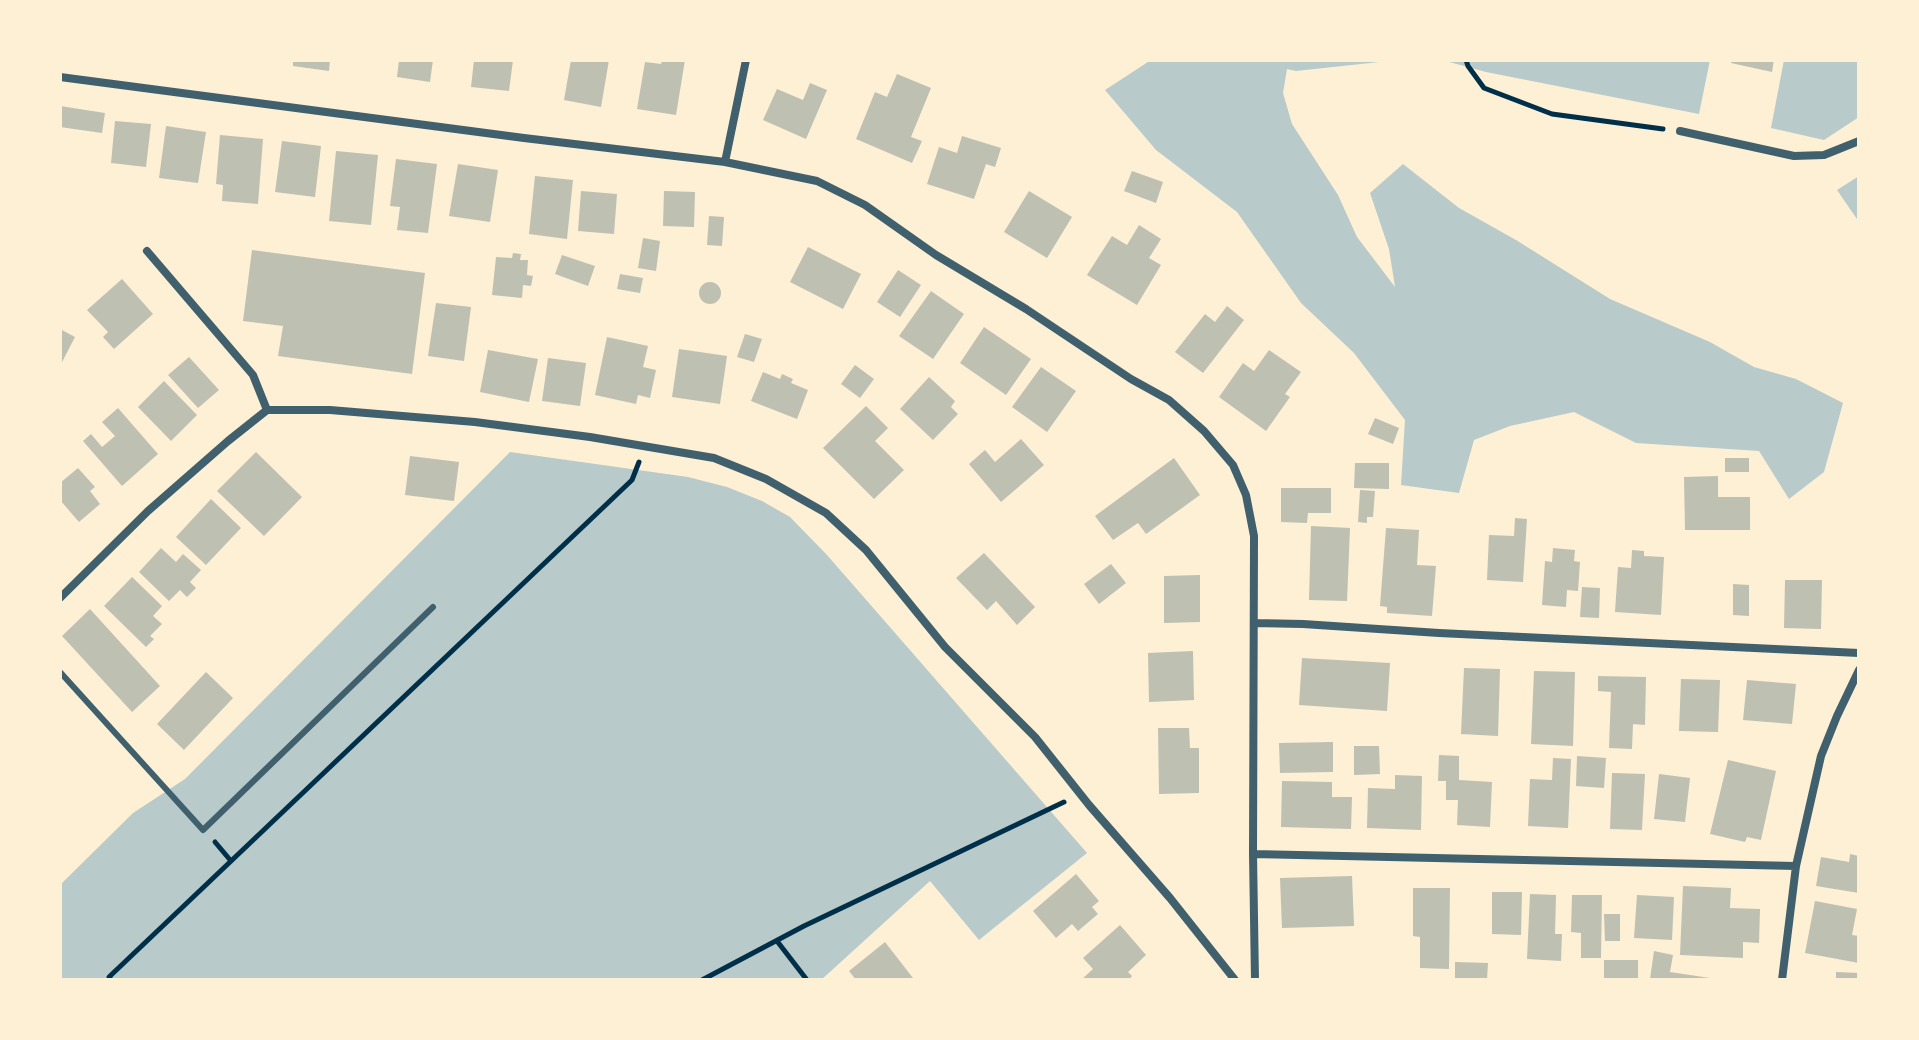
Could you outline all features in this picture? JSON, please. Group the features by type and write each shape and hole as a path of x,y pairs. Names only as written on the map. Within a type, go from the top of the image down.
{"street":[{"path":"725,162 746,60"},
{"path":"60,77 725,162 817,181 865,205 936,255 1169,400 1204,431 1233,465 1246,495 1254,536 1255,980"},
{"path":"1680,131 1794,156 1824,155 1859,141"},
{"path":"147,251 253,375 267,410"},
{"path":"60,598 148,511 267,410 330,410 475,422 714,458 766,479 826,513 866,550 945,647 1035,737 1235,980"},
{"path":"1254,623 1859,653"},
{"path":"1782,980 1796,866 1821,756 1859,670"},
{"path":"1253,854 1796,866"}],"lane":[{"path":"60,672 203,830 433,607"}],"path":[{"path":"1466,60 1484,88 1552,114 1680,131"},
{"path":"111,980 109,977 632,480 645,446"},
{"path":"702,980 1081,794"},
{"path":"777,941 807,980"}],"shaded area":[{"path":"1151,60 1398,60 1296,71 1287,69 1283,93 1292,124 1338,195 1357,237 1395,287 1389,249 1370,193 1403,164 1459,208 1610,299 1710,342 1754,367 1796,379 1843,403 1824,472 1789,499 1759,451 1636,443 1574,412 1510,426 1474,440 1459,493 1401,485 1405,420 1354,353 1301,303 1237,212 1156,150 1105,90"},
{"path":"1442,60 1710,60 1699,114 1486,72"},
{"path":"1784,60 1859,60 1859,117 1824,140 1771,128"},
{"path":"1859,176 1859,222 1837,190"},
{"path":"510,452 688,477 727,487 762,501 790,517 827,555 1087,853 979,940 930,881 821,980 60,980 60,885 133,813 185,779"}],"building":[{"path":"293,60 330,60 329,71 293,66"},
{"path":"399,60 433,60 430,82 397,77"},
{"path":"474,60 513,60 509,91 471,87"},
{"path":"571,60 609,60 601,107 564,100"},
{"path":"662,60 685,60 676,115 637,109 645,62 661,64"},
{"path":"1732,60 1774,60 1772,72 1731,63"},
{"path":"897,74 931,88 911,137 922,141 912,163 856,139 875,92 887,97"},
{"path":"810,83 827,90 806,139 763,120 777,89 803,100"},
{"path":"60,106 105,113 102,133 60,127"},
{"path":"115,121 151,124 146,167 111,163"},
{"path":"166,126 206,132 198,183 159,178"},
{"path":"220,135 263,139 258,204 222,201 223,185 216,184"},
{"path":"962,136 1001,148 995,167 986,164 974,199 927,184 939,147 957,153"},
{"path":"282,141 321,146 315,197 275,192"},
{"path":"336,151 378,155 371,225 329,221"},
{"path":"396,159 437,164 428,233 397,230 400,207 390,206"},
{"path":"458,164 498,170 490,222 449,216"},
{"path":"1132,171 1163,182 1156,203 1124,191"},
{"path":"535,176 573,180 567,239 529,234"},
{"path":"581,191 617,194 614,234 578,231"},
{"path":"664,191 695,192 694,227 663,226"},
{"path":"1029,191 1072,217 1047,258 1004,232"},
{"path":"709,216 724,217 722,246 707,245"},
{"path":"1139,225 1161,239 1149,258 1161,265 1137,305 1087,275 1112,236 1127,245"},
{"path":"643,238 660,241 656,271 638,268"},
{"path":"808,247 861,274 843,309 790,282"},
{"path":"252,250 425,273 412,374 278,356 283,326 243,321"},
{"path":"513,253 521,254 520,260 528,260 527,275 533,276 531,286 523,285 522,298 492,295 496,257 512,258"},
{"path":"562,255 595,266 588,286 555,274"},
{"path":"898,270 921,285 900,317 877,302"},
{"path":"620,274 643,278 640,293 617,289"},
{"path":"122,279 153,314 114,349 103,337 108,332 87,310"},
{"path":"710,282 718,285 721,293 718,301 710,304 702,301 699,293 702,285"},
{"path":"931,291 964,314 933,359 899,336"},
{"path":"436,303 471,307 464,361 428,356"},
{"path":"1227,306 1244,320 1203,373 1175,352 1205,314 1215,322"},
{"path":"984,327 1031,359 1006,395 960,363"},
{"path":"60,329 75,337 60,366"},
{"path":"745,334 762,339 754,362 737,357"},
{"path":"607,337 648,346 643,367 656,370 650,398 638,395 636,404 595,395"},
{"path":"679,349 727,356 720,404 672,397"},
{"path":"488,350 538,359 529,402 480,392"},
{"path":"1269,350 1301,372 1285,394 1290,397 1266,431 1219,397 1243,363 1254,371"},
{"path":"189,357 219,390 198,408 168,375"},
{"path":"548,358 586,363 580,406 542,401"},
{"path":"855,365 874,379 860,398 841,384"},
{"path":"1041,367 1076,391 1047,432 1012,407"},
{"path":"763,372 780,379 782,374 793,379 791,383 808,390 797,419 751,401"},
{"path":"929,377 955,401 951,407 958,414 933,440 900,409"},
{"path":"164,381 197,415 171,441 138,407"},
{"path":"866,406 888,428 875,441 904,470 874,499 823,448"},
{"path":"118,408 158,454 122,486 83,441 91,434 102,447 115,436 102,422"},
{"path":"1375,418 1399,428 1393,444 1368,434"},
{"path":"1021,439 1044,465 1001,502 969,464 985,450 995,462"},
{"path":"256,452 302,497 264,536 217,491"},
{"path":"410,456 459,462 454,501 405,495"},
{"path":"1174,458 1200,495 1146,534 1138,523 1113,540 1095,516"},
{"path":"1725,458 1749,458 1749,472 1725,472"},
{"path":"1355,463 1389,463 1389,489 1354,488"},
{"path":"78,468 95,487 90,491 100,504 79,522 60,500 60,483"},
{"path":"1718,476 1718,497 1750,497 1750,530 1685,530 1684,477"},
{"path":"1281,488 1331,488 1331,513 1308,513 1307,523 1281,522"},
{"path":"1360,490 1375,491 1373,517 1367,517 1367,523 1358,522"},
{"path":"211,499 241,528 206,565 176,537"},
{"path":"1515,518 1527,519 1523,582 1487,580 1489,535 1514,536"},
{"path":"1311,526 1350,528 1347,601 1309,600"},
{"path":"1386,528 1419,530 1417,565 1436,566 1432,616 1387,613 1387,607 1380,606"},
{"path":"161,548 176,562 183,554 201,570 190,582 196,588 187,597 180,590 169,601 139,572"},
{"path":"1553,548 1575,550 1574,561 1580,562 1578,591 1567,590 1566,607 1542,605 1545,561 1552,562"},
{"path":"1632,550 1644,551 1644,556 1664,557 1661,615 1615,612 1618,567 1631,568"},
{"path":"984,553 1035,607 1017,625 996,601 987,610 956,578"},
{"path":"1111,564 1126,583 1099,604 1084,584"},
{"path":"1200,575 1200,622 1164,623 1164,576"},
{"path":"132,577 162,606 153,616 162,624 150,636 154,639 146,647 104,606"},
{"path":"1785,580 1822,580 1821,629 1784,628"},
{"path":"1733,584 1749,585 1749,616 1733,615"},
{"path":"1582,587 1600,588 1599,618 1580,617"},
{"path":"90,609 160,686 132,712 62,636"},
{"path":"1193,651 1194,700 1149,702 1148,653"},
{"path":"1302,658 1390,663 1387,711 1299,705"},
{"path":"1464,668 1500,669 1498,736 1461,734"},
{"path":"1534,671 1575,672 1573,746 1531,744"},
{"path":"206,672 233,698 184,750 157,724"},
{"path":"1598,676 1646,677 1645,725 1633,724 1632,749 1609,748 1611,692 1598,691"},
{"path":"1681,679 1720,680 1718,732 1679,731"},
{"path":"1747,680 1796,684 1792,724 1743,720"},
{"path":"1158,728 1189,728 1190,748 1199,748 1199,793 1159,794"},
{"path":"1333,742 1333,772 1280,773 1279,743"},
{"path":"1354,746 1379,746 1380,774 1354,775"},
{"path":"1439,755 1459,756 1459,780 1492,782 1490,827 1457,825 1458,800 1446,800 1446,781 1438,781"},
{"path":"1577,756 1606,758 1604,788 1576,786"},
{"path":"1553,758 1571,759 1568,828 1528,826 1530,779 1552,780"},
{"path":"1728,760 1776,771 1761,840 1747,837 1745,842 1710,834"},
{"path":"1612,773 1645,774 1642,830 1610,829"},
{"path":"1659,774 1690,778 1685,822 1654,819"},
{"path":"1395,775 1422,776 1421,830 1367,828 1368,788 1395,789"},
{"path":"1282,781 1332,782 1332,797 1352,797 1351,829 1281,827"},
{"path":"1850,854 1859,856 1859,893 1816,886 1821,857 1849,862"},
{"path":"1076,874 1099,901 1092,907 1098,914 1078,931 1072,924 1056,938 1033,911"},
{"path":"1352,876 1354,926 1282,928 1280,878"},
{"path":"1683,886 1731,888 1730,908 1760,909 1759,943 1743,942 1743,958 1680,955"},
{"path":"1413,888 1450,888 1449,969 1420,968 1420,937 1413,936"},
{"path":"1492,892 1522,892 1521,935 1492,934"},
{"path":"1530,894 1556,895 1555,934 1562,934 1561,961 1527,959"},
{"path":"1572,895 1602,895 1601,958 1581,958 1581,933 1571,932"},
{"path":"1637,895 1674,897 1672,940 1634,938"},
{"path":"1815,901 1857,909 1852,935 1859,936 1859,963 1805,953"},
{"path":"1604,914 1620,914 1620,941 1605,941"},
{"path":"1120,925 1146,955 1128,972 1132,976 1129,980 1081,980 1093,969 1083,958"},
{"path":"885,942 913,978 856,980 849,971"},
{"path":"1654,951 1673,955 1670,972 1709,980 1650,979"},
{"path":"1604,960 1638,960 1638,980 1604,980"},
{"path":"1455,962 1488,963 1487,980 1455,980"},
{"path":"1836,972 1859,973 1859,980 1836,980"}]}
